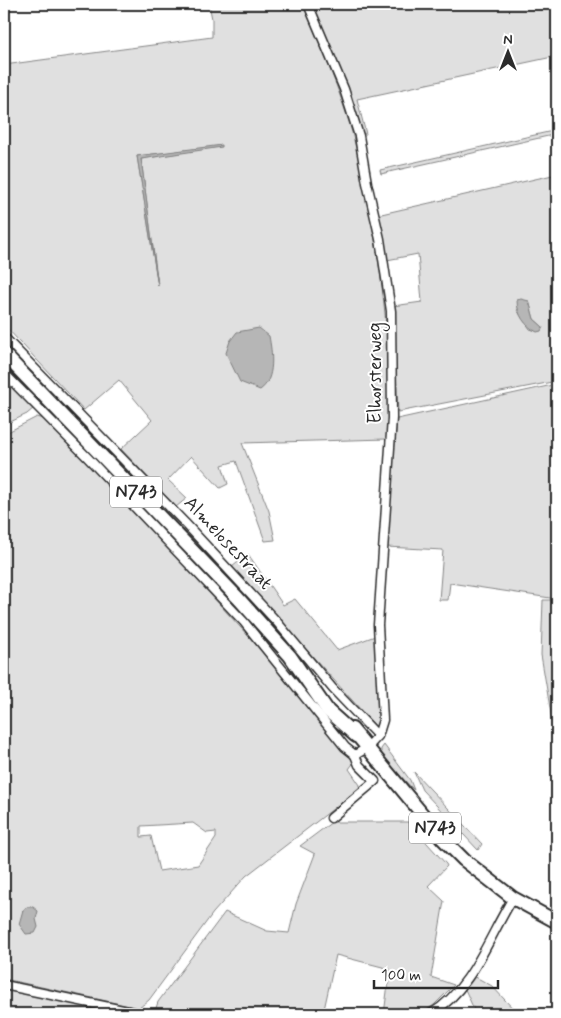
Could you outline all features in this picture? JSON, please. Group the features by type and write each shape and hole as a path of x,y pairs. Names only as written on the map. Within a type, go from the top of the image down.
{"main road":[{"name":"Almelosestraat","path":"4,354 238,598 290,656 315,678 356,736 367,748"},
{"name":"N743","path":"367,748 442,838 464,860 513,898 557,922"}],"street":[{"name":"Elhorsterweg","path":"308,4 344,90 359,136 367,183 380,239 391,311 392,418 378,624 383,713 378,736"},
{"name":"Almelosestraat","path":"4,337 185,523 277,622 333,689 378,736"},
{"path":"4,373 244,622 346,747 355,755 359,765 375,781 331,818"},
{"path":"355,755 367,748 378,736"},
{"path":"431,1014 446,1002 475,967 513,898"},
{"path":"4,985 142,1014"}],"shaded area":[{"path":"209,4 303,4 326,58 352,133 372,225 382,286 388,376 387,439 242,443 269,511 275,540 265,541 236,461 222,465 228,484 220,488 191,456 168,480 187,498 176,507 121,449 152,420 119,380 84,410 4,325 4,65 212,37 212,19","holes":["222,146 141,159 158,285 137,156"]},
{"path":"313,4 557,4 557,56 357,99 366,134 361,134 340,71"},
{"path":"557,130 557,134 381,174 380,170"},
{"path":"222,145 222,147 141,159 158,286 137,156"},
{"path":"557,174 557,381 398,412 393,306 422,302 418,254 387,260 377,215","holes":["529,301 534,319 543,327 536,331 530,329 517,310"]},
{"path":"517,300 529,301 534,319 543,327 541,331 533,330 522,319 517,305"},
{"path":"259,328 269,336 272,357 269,379 260,390 240,382 226,353 230,341 237,332"},
{"path":"4,378 34,408 27,414 4,425"},
{"path":"557,384 557,599 450,583 448,600 439,600 443,550 386,547 397,419"},
{"path":"37,417 44,419 164,544 242,629 355,761 349,769 360,785 359,789 246,876 213,913 149,1000 139,1008 4,979 4,434","holes":["193,823 207,833 216,832 216,838 198,865 159,871 151,836 141,837 141,826"]},
{"path":"248,554 283,605 295,599 337,650 375,636 379,730 232,567"},
{"path":"543,600 557,600 557,749 541,655"},
{"path":"384,745 410,780 414,790 381,756 381,749"},
{"path":"414,772 482,844 478,850 422,790"},
{"path":"332,822 408,822 446,864 447,866 428,886 444,901 431,977 454,985 434,1005 420,1014 384,1014 390,969 336,955 323,1014 154,1014 158,1002 225,912 267,931 289,933 296,904 315,854 300,846"},
{"path":"27,907 33,907 38,911 36,919 38,927 35,933 26,934 19,924 23,910"},
{"path":"472,975 492,986 518,1014 476,1014 464,987"},
{"path":"4,988 130,1014 4,1014"}]}
